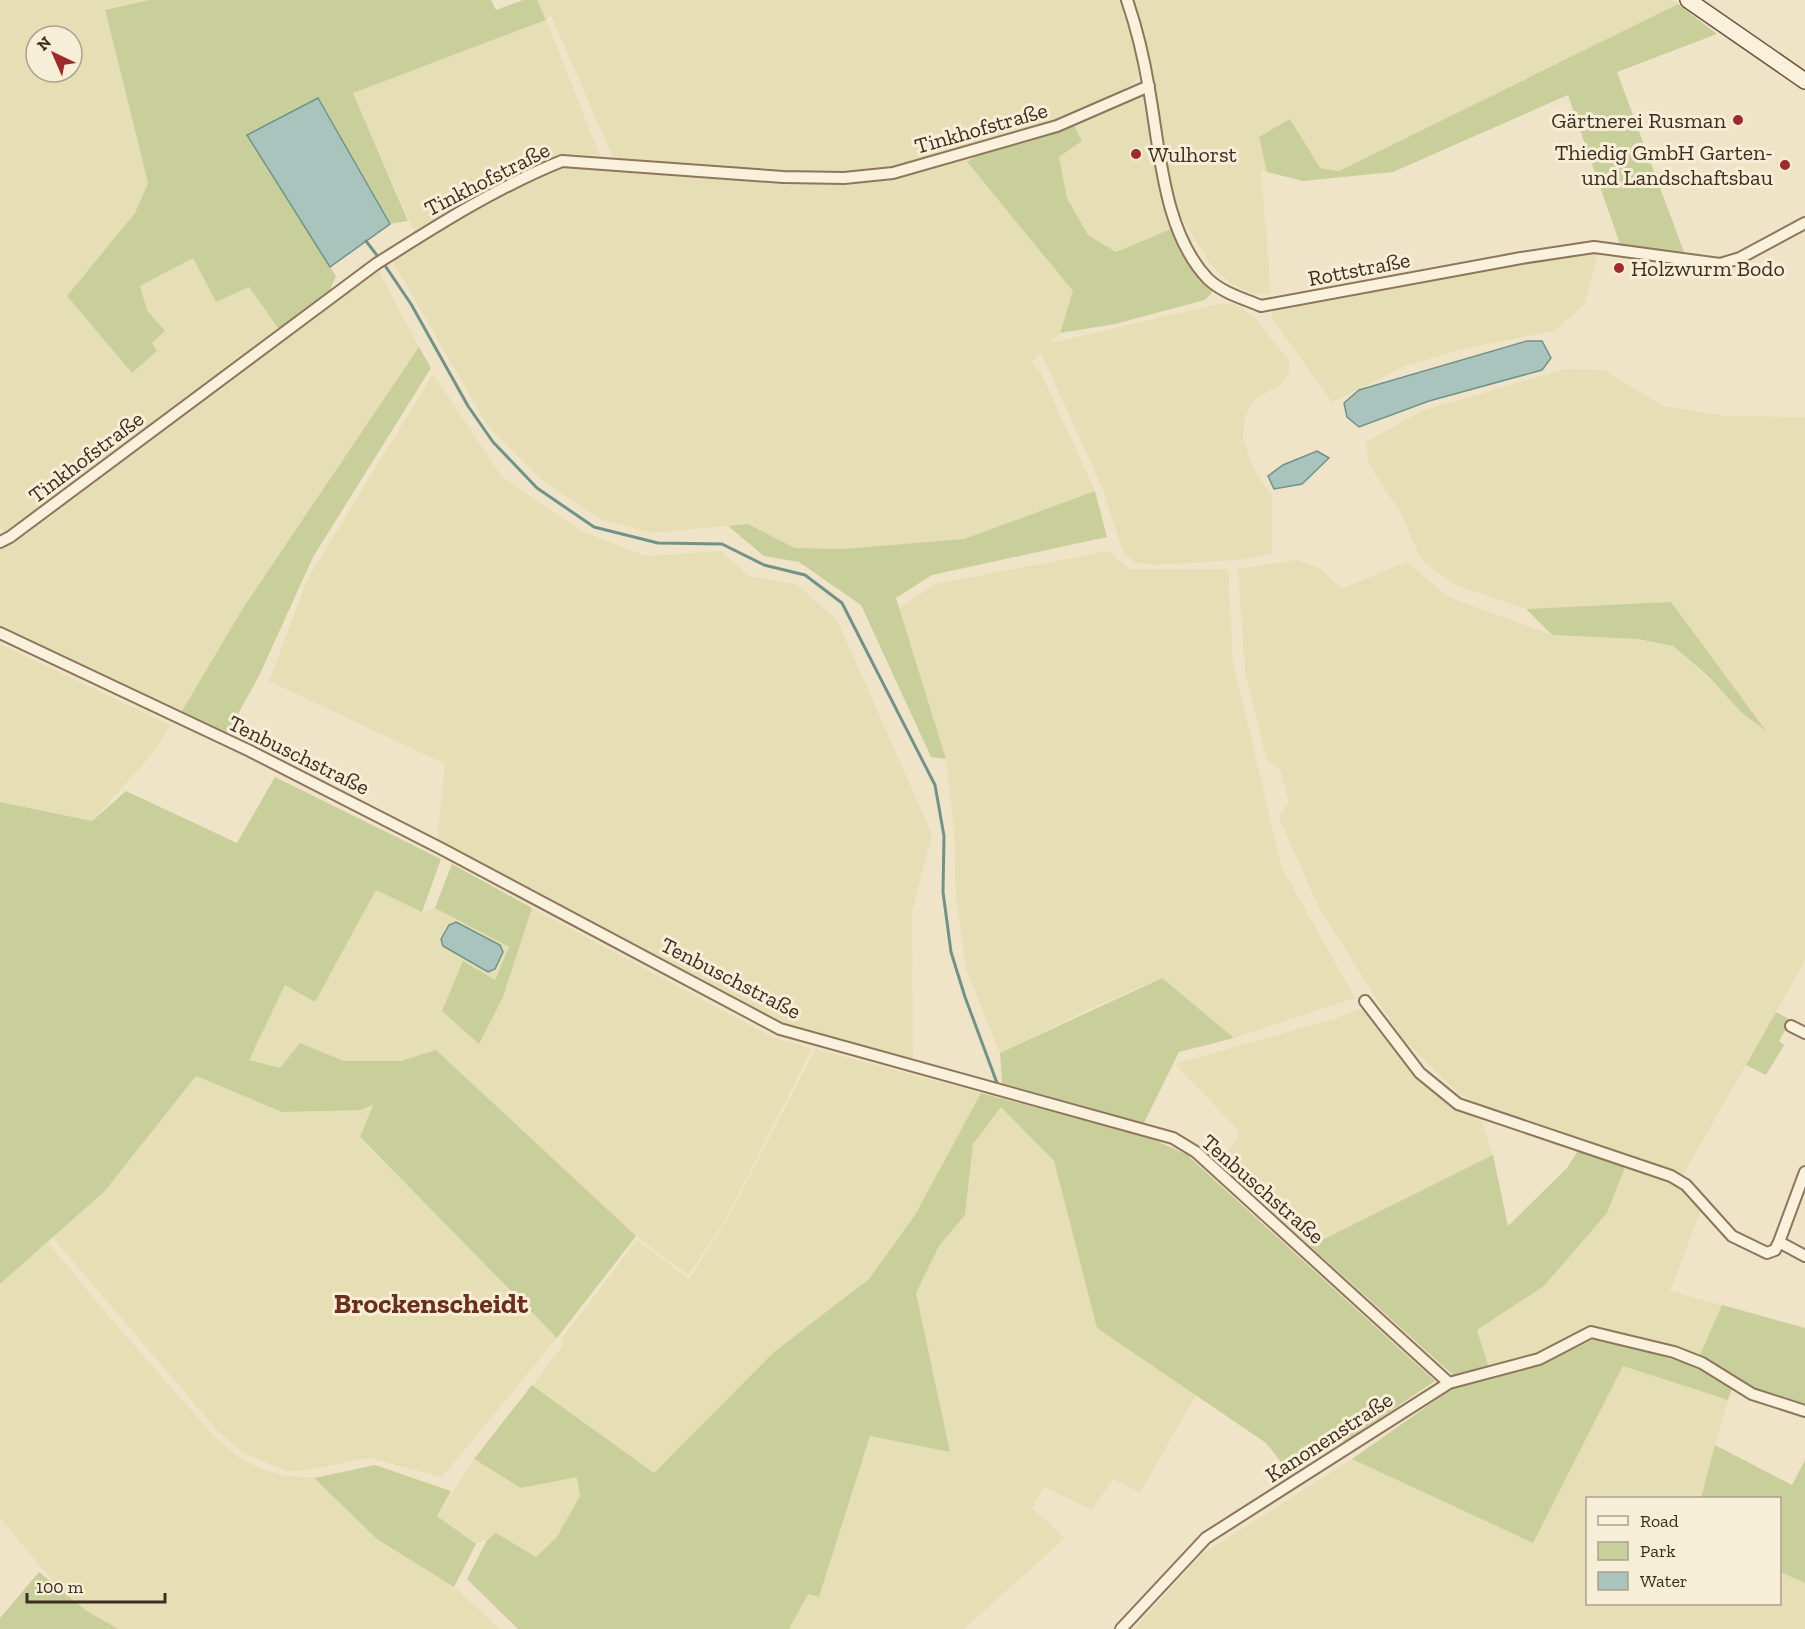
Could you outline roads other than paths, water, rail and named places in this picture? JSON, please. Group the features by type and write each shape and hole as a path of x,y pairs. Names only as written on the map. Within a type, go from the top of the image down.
{"main road":[{"path":"1688,0 1805,81"}],"street":[{"name":"Rottstraße","path":"1127,0 1136,26 1149,86 1168,204 1194,261 1208,278 1222,291 1261,306 1521,258 1594,247 1720,264 1740,258 1805,223"},
{"name":"Tinkhofstraße","path":"0,542 28,524 376,264 434,228 537,171 562,161 783,177 844,178 893,173 1058,126 1149,86"},
{"name":"Tenbuschstraße","path":"0,633 250,751 440,848 780,1029 1173,1138 1196,1152 1449,1383"},
{"path":"1365,1001 1420,1073 1458,1104 1671,1176 1686,1185 1732,1236 1767,1253 1775,1250 1779,1242 1805,1172"},
{"path":"1791,1026 1805,1034"},
{"path":"1779,1242 1805,1256"},
{"name":"Kanonenstraße","path":"1121,1629 1206,1538 1449,1383 1539,1359 1591,1332 1674,1352 1702,1363 1752,1394 1805,1411"}],"water":[{"path":"318,98 390,224 330,267 247,135"},
{"path":"1527,341 1542,341 1551,358 1542,370 1429,401 1359,427 1347,417 1344,403 1359,390"},
{"path":"1317,451 1329,458 1302,484 1274,489 1268,476 1283,465"},
{"path":"456,922 500,945 503,952 495,969 488,972 443,946 441,939 449,925"}],"waterway":[{"path":"366,241 379,258"},
{"path":"386,267 411,304 468,406 493,442 537,488 594,527 658,543 722,544 764,565 805,575 842,603 935,785 944,836 943,892 951,952 997,1083"}],"place":[{"name":"Gärtnerei Rusman","path":"1738,120"},
{"name":"Wulhorst","path":"1136,154"},
{"name":"Thiedig GmbH Garten- und Landschaftsbau","path":"1785,165"},
{"name":"Holzwurm Bodo","path":"1619,268"}],"district":[{"name":"Brockenscheidt","path":"431,1303"}]}
